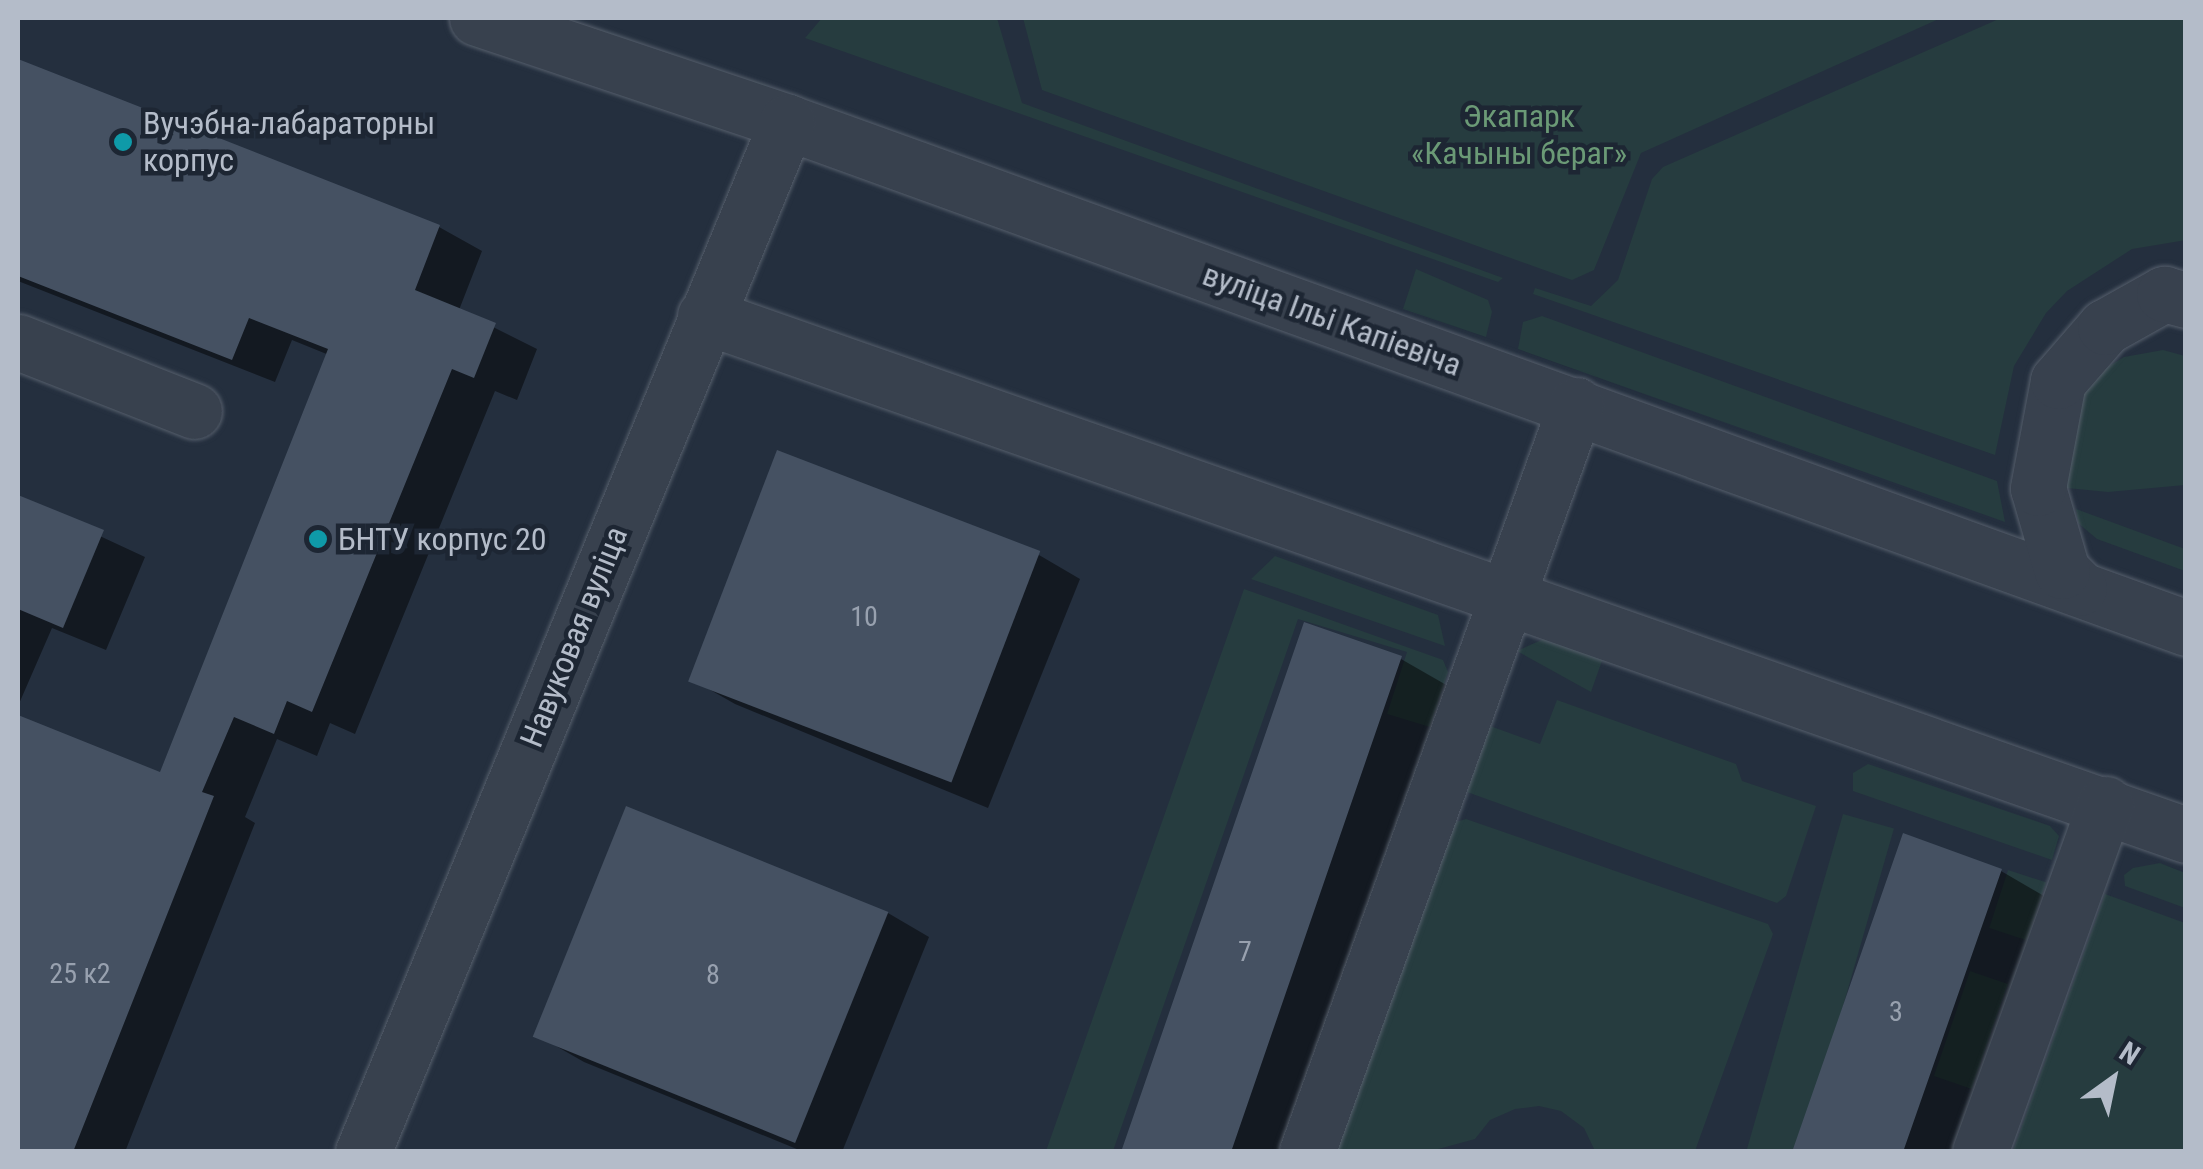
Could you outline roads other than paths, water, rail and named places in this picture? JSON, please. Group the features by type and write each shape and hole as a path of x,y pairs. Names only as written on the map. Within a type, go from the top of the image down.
{"street":[{"name":"вуліца Ільі Капіевіча","path":"477,18 787,122 2186,628"},
{"name":"Навуковая вуліца","path":"363,1152 787,122"},
{"path":"2080,588 2062,570 2038,488 2058,381 2104,328 2164,294 2186,300"},
{"path":"705,316 2186,835"},
{"path":"18,342 194,411"},
{"path":"1306,1152 1502,598 1576,406"},
{"path":"1980,1152 2104,804"}],"place":[{"name":"Вучэбна-лабараторны корпус","path":"123,142"},
{"name":"БНТУ корпус 20","path":"318,539"}],"park label":[{"name":"Экапарк «Качыны бераг»","path":"1519,136"}]}
